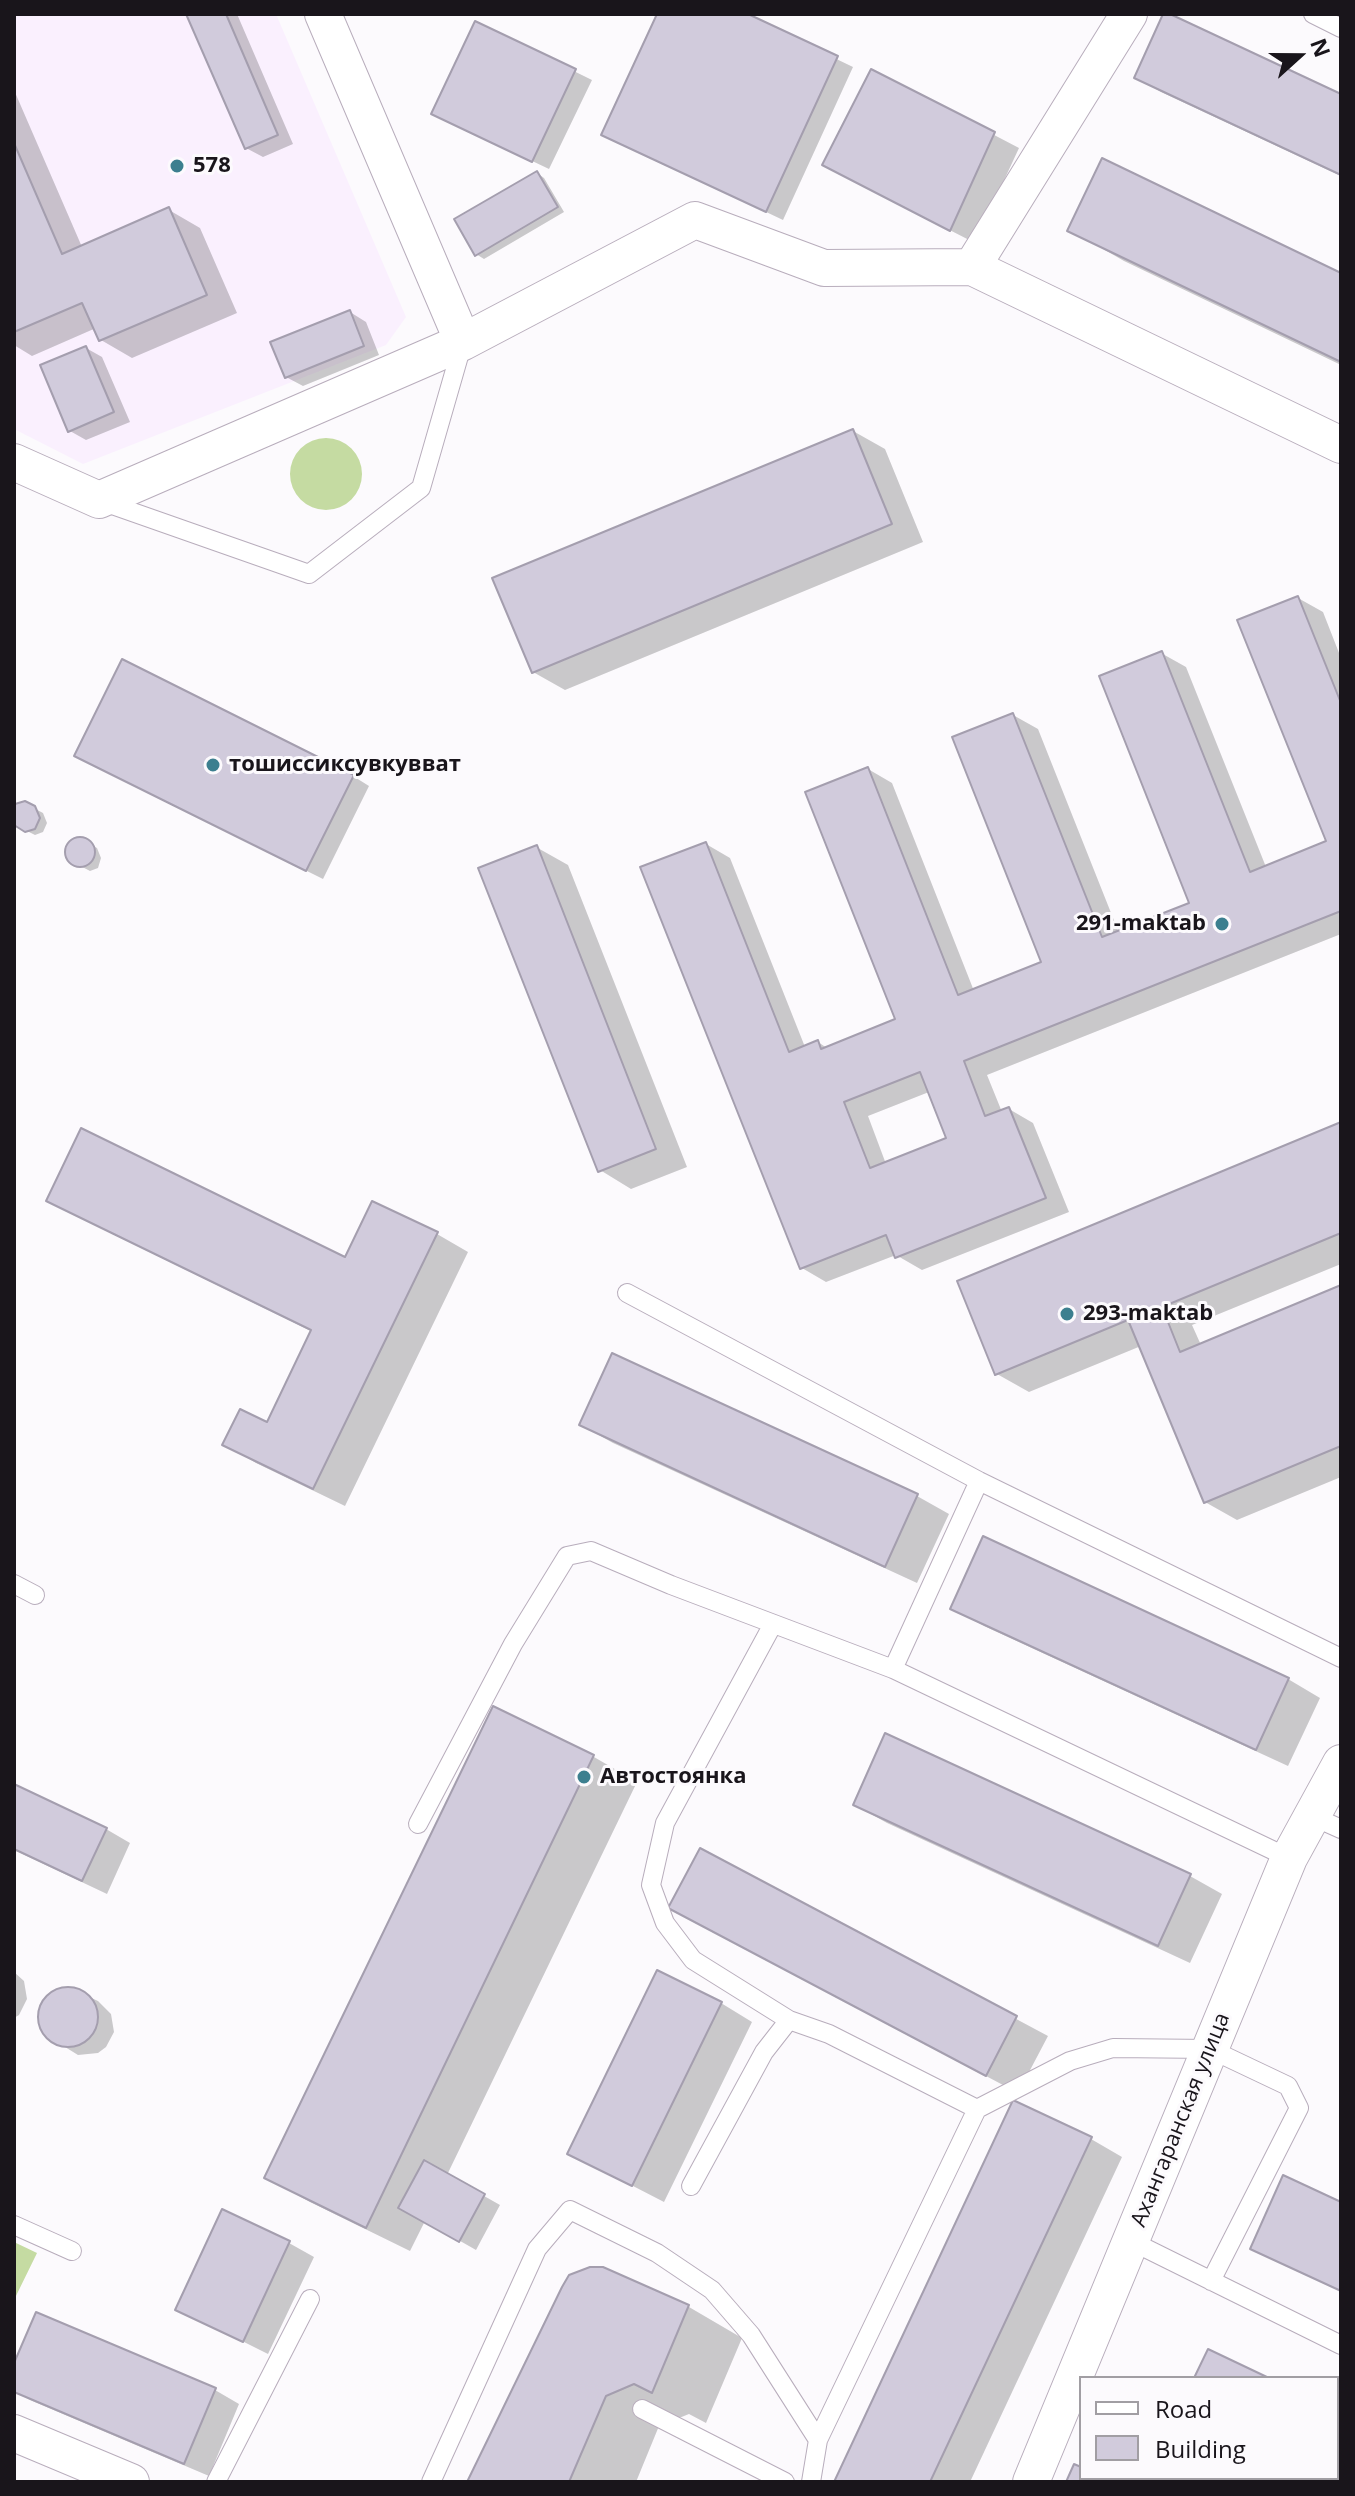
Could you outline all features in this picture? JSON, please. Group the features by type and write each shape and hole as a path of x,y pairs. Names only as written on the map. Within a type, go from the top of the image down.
{"street":[{"path":"323,14 463,342"},
{"path":"972,267 1129,14"},
{"path":"14,462 99,500 463,342 695,220 824,268 972,267 1341,445"},
{"name":"Ахангаранская улица","path":"1031,2482 1289,1858 1327,1822 1341,1763"},
{"path":"14,2433 131,2482"}],"lane":[{"path":"1313,14 1341,28"},
{"path":"99,500 309,574 421,488 463,342"},
{"path":"627,1293 979,1481 1341,1658"},
{"path":"893,1669 979,1481"},
{"path":"418,1824 513,1644 567,1556 591,1551 671,1585 893,1669 1289,1858"},
{"path":"14,1584 35,1595"},
{"path":"773,1624 665,1823 651,1885 665,1923 693,1960 789,2020 829,2034 977,2109"},
{"path":"691,2186 764,2052 789,2020"},
{"path":"811,2482 818,2440 977,2109 1070,2061 1113,2048 1210,2049 1288,2086 1299,2108 1211,2281"},
{"path":"431,2482 537,2249 570,2210 657,2253 712,2290 751,2335 818,2440"},
{"path":"14,2225 72,2251"},
{"path":"1131,2241 1341,2345"},
{"path":"216,2482 310,2299"},
{"path":"642,2409 785,2482"}],"shaded area":[{"name":"578","path":"14,14 276,14 406,317 386,345 83,464 14,429"}],"green space":[{"path":"326,438 352,448 362,474 352,500 326,510 300,500 290,474 300,448"},
{"path":"14,2242 37,2253 14,2300"}],"building":[{"path":"186,14 226,14 278,135 245,149"},
{"path":"657,14 748,14 838,56 766,212 601,135"},
{"path":"1163,14 1170,14 1341,94 1341,175 1134,78"},
{"path":"475,21 576,69 532,162 431,114"},
{"path":"871,69 995,132 950,231 822,165"},
{"path":"14,143 62,254 169,207 207,295 99,341 82,303 14,332"},
{"path":"1102,158 1341,273 1341,362 1067,231"},
{"path":"537,171 558,207 475,256 454,219"},
{"path":"350,310 364,346 285,378 270,342"},
{"path":"86,346 114,412 68,432 40,365"},
{"path":"853,429 892,524 532,673 492,578"},
{"name":"291-maktab","path":"1298,596 1341,703 1341,911 964,1061 985,1116 1009,1107 1046,1198 895,1258 886,1235 800,1269 640,867 706,842 789,1052 818,1040 821,1049 895,1019 805,792 868,767 958,995 1041,962 952,737 1013,713 1102,937 1189,903 1099,676 1162,651 1250,872 1326,841 1237,620","holes":["920,1072 946,1138 870,1168 844,1102"]},
{"path":"122,659 354,775 306,871 74,756"},
{"path":"25,801 35,806 40,818 35,829 25,832 14,825 15,804"},
{"path":"80,837 90,842 95,852 90,862 80,867 70,862 65,852 70,842"},
{"path":"537,845 656,1149 598,1172 478,868"},
{"name":"293-maktab","path":"1341,1122 1341,1233 1162,1307 1180,1352 1341,1285 1341,1446 1204,1503 1128,1320 995,1375 957,1281"},
{"path":"81,1128 345,1257 372,1201 438,1232 313,1489 222,1445 240,1409 267,1422 311,1330 46,1201"},
{"path":"612,1353 918,1494 885,1567 579,1425"},
{"path":"983,1536 1289,1678 1256,1750 950,1609"},
{"path":"493,1706 594,1755 366,2228 264,2178"},
{"path":"885,1733 1191,1874 1158,1946 853,1805"},
{"path":"14,1784 107,1828 82,1881 14,1849"},
{"path":"700,1848 1017,2016 986,2076 668,1908"},
{"path":"657,1970 722,2002 632,2186 567,2154"},
{"path":"68,1987 80,1989 89,1996 96,2005 96,2029 89,2038 80,2045 68,2047 56,2045 47,2038 40,2029 38,2017 40,2005 47,1996 56,1989"},
{"path":"1013,2100 1092,2137 930,2482 834,2482"},
{"path":"424,2160 485,2194 459,2242 398,2208"},
{"path":"1283,2175 1341,2202 1341,2291 1250,2249"},
{"path":"222,2209 290,2241 243,2342 175,2310"},
{"path":"590,2267 603,2267 689,2305 652,2393 634,2384 606,2396 569,2482 467,2482 562,2287 569,2275"},
{"path":"36,2312 216,2388 184,2464 14,2392 14,2363"},
{"path":"1208,2349 1265,2376 1195,2376"},
{"path":"1341,2412 1341,2482 1278,2480 1339,2480"},
{"path":"1074,2464 1079,2466 1079,2480 1196,2482 1066,2482"}],"place":[{"name":"578","path":"177,166"},
{"name":"тошиссиксувкувват","path":"213,765"},
{"name":"291-maktab","path":"1222,924"},
{"name":"293-maktab","path":"1067,1314"},
{"name":"Автостоянка","path":"584,1777"}]}
